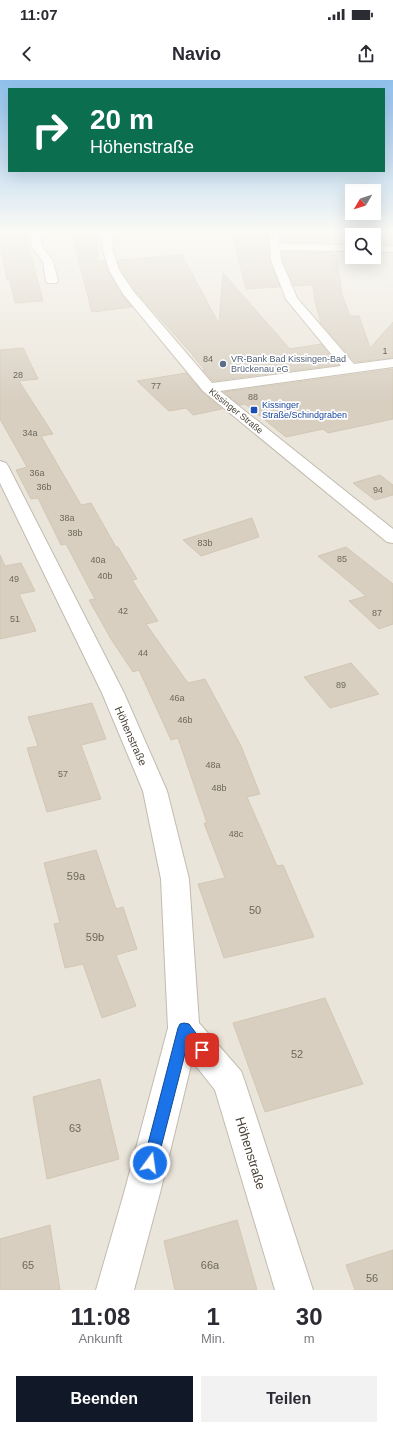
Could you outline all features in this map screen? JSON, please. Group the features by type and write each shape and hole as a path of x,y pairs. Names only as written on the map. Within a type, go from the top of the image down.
{"street":[{"name":"Kissinger Straße","path":"126,288 208,388 393,538"},
{"path":"288,288 292,299 350,368"},
{"path":"208,388 393,363"},
{"name":"Höhenstraße","path":"0,466 113,693 155,791 175,879 184,1028 142,1193 115,1290"},
{"name":"Höhenstraße","path":"184,1028 229,1082 294,1290"}],"shaded area":[{"path":"0,288 393,288 393,1290 0,1290"}],"building":[{"path":"12,288 40,288 43,301 15,303"},
{"path":"86,288 118,288 132,307 92,312"},
{"path":"133,288 200,288 219,324 222,288 237,288 290,349 321,344 338,365 213,381 203,370 205,370 193,355"},
{"path":"313,288 341,288 350,316 359,316 370,348 393,322 393,358 355,362 321,324"},
{"path":"23,348 38,379 19,381 53,434 41,436 81,505 91,503 116,547 118,547 137,579 132,580 158,621 146,624 188,683 205,679 241,746 260,794 247,797 277,866 283,865 314,937 224,958 198,884 225,878 204,823 207,823 178,738 171,740 139,670 133,672 111,639 89,600 95,599 66,544 61,545 38,498 31,499 16,470 27,467 0,419 0,350"},
{"path":"393,369 393,419 328,433 323,429 286,437 245,404 240,405 224,392"},
{"path":"186,373 202,392 222,409 193,415 186,408 169,411 137,381"},
{"path":"380,475 393,485 393,495 375,500 353,483"},
{"path":"252,518 259,537 201,556 183,540"},
{"path":"346,547 393,584 393,624 379,629 349,601 366,596 318,556"},
{"path":"0,555 5,566 21,563 35,591 19,594 36,631 0,639"},
{"path":"351,663 379,694 330,708 304,677"},
{"path":"92,703 106,739 81,745 101,799 47,812 27,748 38,746 28,717"},
{"path":"96,850 116,909 123,907 137,949 116,955 136,1006 102,1018 83,964 65,968 54,924 60,923 44,863"},
{"path":"325,998 363,1084 265,1112 233,1023"},
{"path":"100,1079 119,1159 47,1179 33,1097"},
{"path":"237,1220 257,1290 175,1290 164,1241"},
{"path":"50,1225 60,1290 0,1290 0,1239"},
{"path":"393,1250 393,1290 355,1290 346,1265"}],"place":[{"name":"VR-Bank Bad Kissingen-Bad Brückenau eG","path":"223,364"},
{"name":"Kissinger Straße/Schindgraben","path":"254,410"}],"route":[{"path":"150,1163 184,1028 202,1050"}]}
